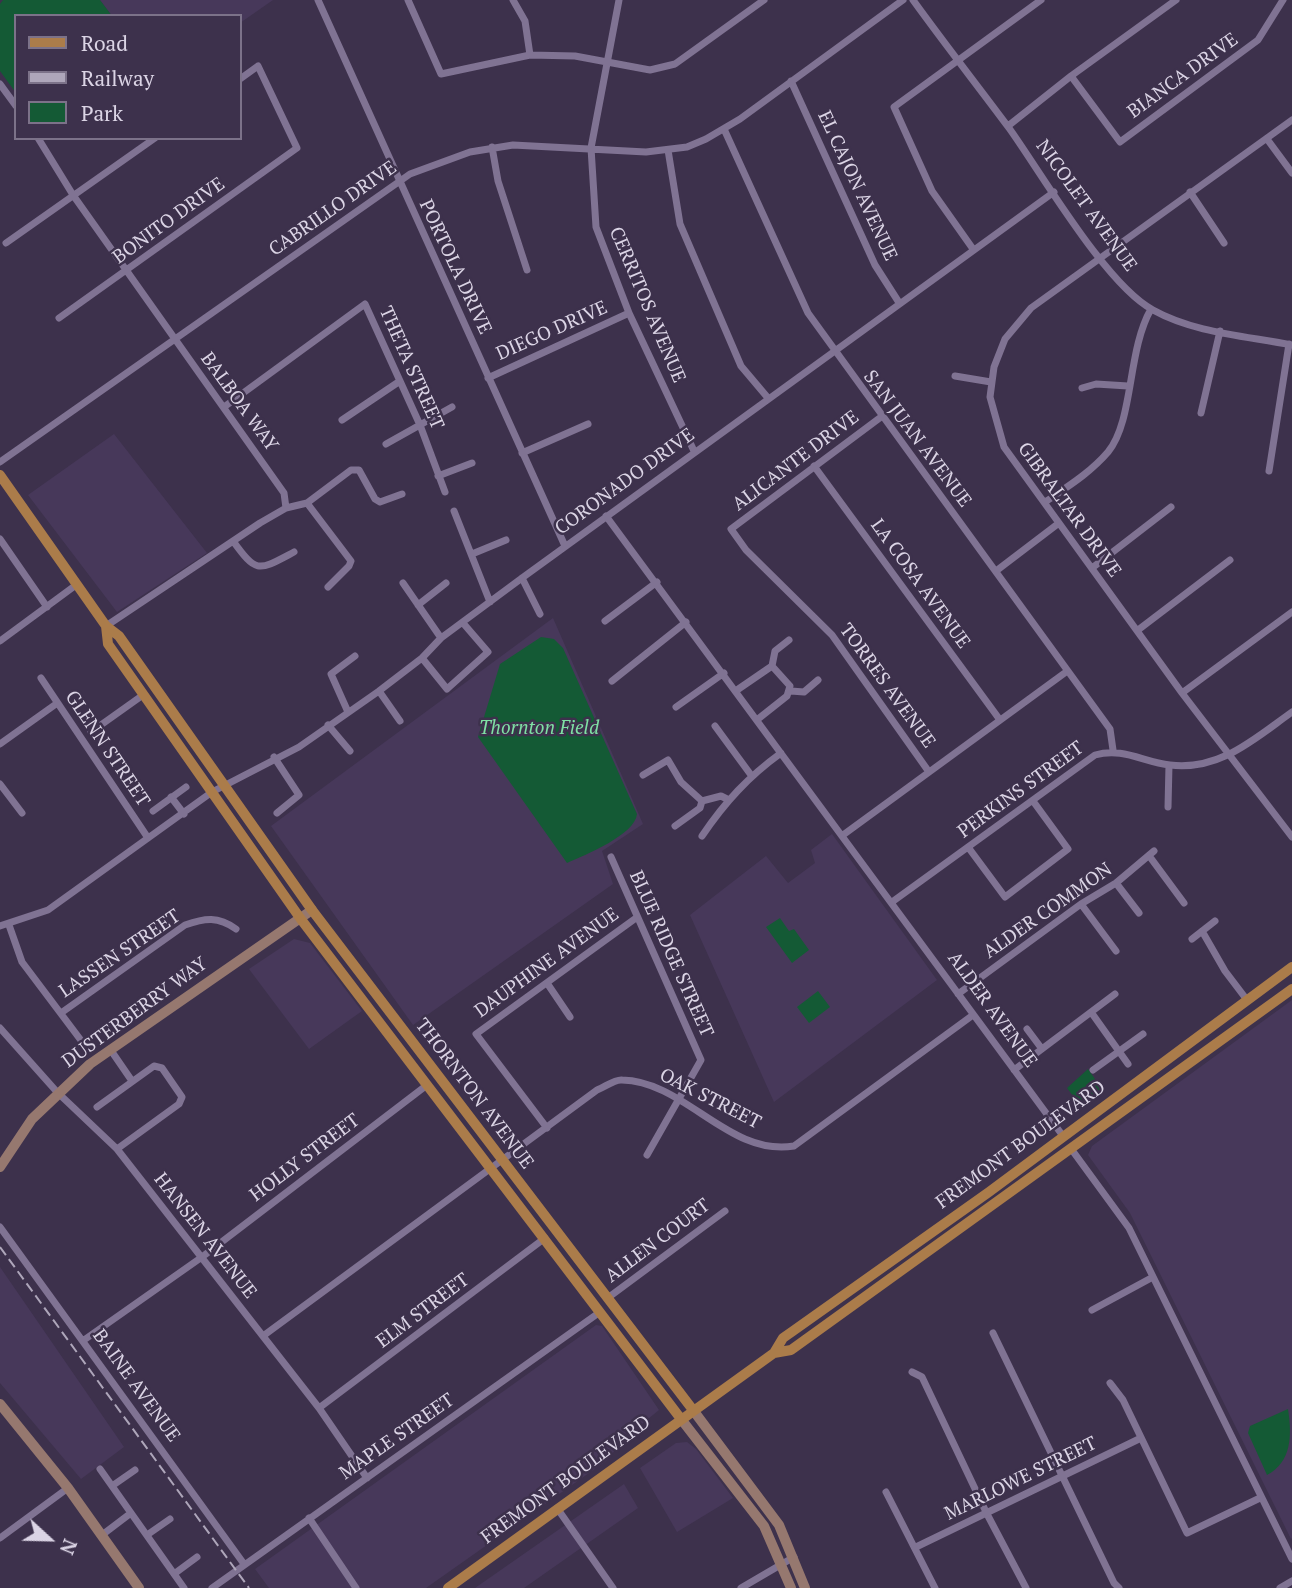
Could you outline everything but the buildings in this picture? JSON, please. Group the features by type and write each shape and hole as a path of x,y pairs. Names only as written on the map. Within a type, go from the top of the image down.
{"main road":[{"name":"THORNTON AVENUE","path":"0,475 106,626 119,636 312,910 768,1509 794,1557 805,1588"},
{"name":"THORNTON AVENUE","path":"106,626 108,644 300,918 764,1526 792,1588"},
{"name":"DUSTERBERRY WAY","path":"0,1167 32,1119 57,1092 110,1049 312,910"},
{"name":"FREMONT BOULEVARD","path":"448,1588 774,1353 783,1338 1292,967"},
{"name":"FREMONT BOULEVARD","path":"774,1353 790,1350 1072,1150 1292,989"},
{"name":"ALDER AVENUE","path":"1063,1136 1072,1150"},
{"path":"0,1404 68,1488 139,1588"}],"street":[{"name":"PORTOLA DRIVE","path":"318,0 565,546"},
{"path":"408,0 441,74 530,55 575,56 650,70 675,64 764,0"},
{"path":"513,0 525,21 530,55"},
{"name":"CERRITOS AVENUE","path":"619,0 592,148 596,227 629,313 694,451"},
{"name":"CABRILLO DRIVE","path":"0,462 398,181 450,158 492,147 534,144 668,150 696,143 724,130 903,0"},
{"name":"NICOLET AVENUE","path":"913,0 1008,126 1100,257 1151,309 1171,319 1291,345"},
{"path":"973,249 932,191 894,107 1041,0"},
{"path":"1008,126 1071,76 1176,0"},
{"name":"BIANCA DRIVE","path":"1071,76 1120,142 1258,40 1283,0"},
{"name":"BONITO DRIVE","path":"58,318 297,148 258,66 242,78"},
{"name":"EL CAJON AVENUE","path":"791,81 875,265 898,301"},
{"path":"0,84 14,103"},
{"name":"GIBRALTAR DRIVE","path":"1292,120 1031,308 1014,325 999,352 991,382 992,412 1004,447 1182,693 1292,837"},
{"name":"SAN JUAN AVENUE","path":"724,130 808,313 832,350 1110,729 1113,750"},
{"path":"1267,139 1292,173"},
{"name":"BALBOA WAY","path":"39,140 74,195 284,494 286,508"},
{"path":"6,243 152,140"},
{"path":"492,147 498,181 527,271"},
{"path":"668,150 680,224 741,366 768,398"},
{"name":"CORONADO DRIVE","path":"0,926 48,910 212,792 274,757 299,747 328,724 379,691 422,658 441,638 898,301 1054,192"},
{"path":"1190,192 1224,243"},
{"name":"THETA STREET","path":"224,407 365,304 420,425 445,492"},
{"path":"1045,502 1086,474 1109,450 1118,435 1138,337 1151,309"},
{"name":"DIEGO DRIVE","path":"488,378 629,313"},
{"path":"1201,412 1220,331"},
{"path":"1269,471 1291,345"},
{"path":"955,376 991,382"},
{"path":"342,419 400,381"},
{"path":"1082,388 1096,384 1128,386"},
{"path":"386,444 452,407"},
{"name":"ALICANTE DRIVE","path":"731,529 881,417"},
{"path":"522,453 587,424"},
{"path":"438,475 472,463"},
{"name":"LA COSA AVENUE","path":"814,466 1000,720"},
{"path":"106,626 233,541 286,508 307,503 356,468 375,499 380,502 402,495"},
{"path":"307,503 351,561 328,587"},
{"path":"1091,568 1171,507"},
{"path":"454,511 490,602"},
{"name":"ALDER AVENUE","path":"606,516 1063,1136"},
{"path":"996,572 1059,523"},
{"name":"TORRES AVENUE","path":"731,529 746,550 832,635 929,772"},
{"path":"0,539 47,607"},
{"path":"472,554 506,540"},
{"path":"233,541 251,566 257,568 266,567 293,552"},
{"path":"1138,630 1230,561"},
{"path":"522,578 540,614"},
{"path":"403,583 441,638"},
{"path":"418,605 446,583"},
{"path":"605,621 657,583"},
{"path":"0,641 76,585"},
{"path":"1182,693 1292,612"},
{"path":"612,681 686,622"},
{"path":"422,658 447,689 488,652 463,623"},
{"path":"737,691 772,666 775,651 789,640"},
{"path":"348,712 331,674 355,656"},
{"path":"772,666 790,686 791,691"},
{"path":"843,835 1066,672"},
{"path":"676,707 724,673"},
{"name":"GLENN STREET","path":"41,678 148,838"},
{"path":"758,719 791,691 804,692 818,680"},
{"path":"379,691 400,721"},
{"path":"91,732 143,695"},
{"path":"0,744 56,704"},
{"name":"PERKINS STREET","path":"892,902 1096,755 1113,750 1169,765 1201,765 1231,756 1292,712"},
{"path":"328,724 350,751"},
{"path":"715,726 751,775"},
{"path":"702,836 727,799 751,775 781,753"},
{"path":"274,757 299,794 277,813"},
{"path":"643,775 668,760 681,782 702,801"},
{"path":"1168,807 1169,765"},
{"path":"0,784 22,813"},
{"path":"153,811 186,787"},
{"path":"702,801 721,796 727,799"},
{"path":"171,797 184,814"},
{"path":"675,826 700,808 702,801"},
{"path":"968,847 1005,897 1068,849 1033,801"},
{"name":"ALDER COMMON","path":"958,994 1081,904 1116,883 1152,854 1184,903"},
{"name":"BLUE RIDGE STREET","path":"611,857 701,1060 678,1100"},
{"path":"1116,883 1139,913"},
{"path":"1081,904 1116,951"},
{"name":"LASSEN STREET","path":"61,1013 185,925 207,918 225,921 236,929"},
{"name":"DAUPHINE AVENUE","path":"547,1128 476,1034 636,918"},
{"path":"1192,939 1215,921"},
{"path":"9,925 22,961 83,1043"},
{"path":"1202,931 1224,971 1247,1000"},
{"path":"547,983 570,1017"},
{"path":"1014,1070 1115,994"},
{"path":"1091,1012 1128,1064"},
{"name":"OAK STREET","path":"263,1336 597,1090 620,1079 658,1088 736,1134 761,1143 794,1146 973,1015"},
{"name":"HANSEN AVENUE","path":"0,1028 57,1092 117,1149 319,1408 367,1478"},
{"path":"1027,1029 1042,1049"},
{"path":"1093,1070 1143,1034"},
{"path":"110,1049 132,1081"},
{"path":"97,1107 132,1081 159,1066 182,1100 117,1149"},
{"name":"HOLLY STREET","path":"84,1340 202,1257 427,1085"},
{"path":"647,1155 678,1100"},
{"name":"ALDER AVENUE","path":"1072,1150 1122,1217 1292,1559"},
{"name":"ALLEN COURT","path":"609,1297 725,1211"},
{"name":"BAINE AVENUE","path":"0,1227 244,1564"},
{"name":"ELM STREET","path":"319,1408 545,1238"},
{"path":"1092,1310 1153,1277"},
{"name":"MAPLE STREET","path":"212,1588 600,1312"},
{"path":"993,1333 1114,1583 1119,1588"},
{"path":"912,1373 922,1377 987,1514 1026,1588"},
{"path":"1110,1382 1123,1400 1139,1439 1187,1533 1260,1498"},
{"name":"MARLOWE STREET","path":"916,1547 1139,1439"},
{"path":"100,1469 184,1588"},
{"path":"113,1486 135,1470"},
{"path":"0,1538 68,1488"},
{"path":"886,1492 935,1588"},
{"path":"557,1508 613,1588"},
{"path":"102,1535 131,1513"},
{"path":"309,1518 356,1588"},
{"path":"147,1535 170,1519"},
{"path":"174,1574 197,1557"},
{"path":"741,1588 794,1557"},
{"path":"1280,1588 1292,1581"}],"shaded area":[{"path":"100,0 273,0 242,22 242,14 110,14"},
{"path":"114,434 207,553 117,612 28,495"},
{"path":"553,618 643,824 602,851 613,884 413,1025 271,826"},
{"path":"832,834 937,980 774,1102 690,915 766,856 788,883 815,863 811,850"},
{"path":"294,939 310,943 362,1011 309,1049 249,969"},
{"path":"1292,1000 1291,1539 1130,1213 1088,1155 1092,1146"},
{"path":"0,1267 124,1447 81,1479 0,1383"},
{"path":"596,1325 602,1326 659,1410 626,1437 606,1461 426,1588 269,1588 255,1569"},
{"path":"687,1442 696,1449 733,1498 677,1532 640,1468 676,1443"},
{"path":"624,1484 638,1508 524,1588 475,1588"}],"green space":[{"path":"3,0 100,0 110,14 14,14 14,90 0,71 0,4"},
{"name":"Thornton Field","path":"541,637 554,639 563,648 637,814 634,822 619,837 567,863 478,737 500,664"},
{"path":"780,918 789,931 794,929 809,950 792,963 766,927"},
{"path":"818,991 830,1007 809,1023 797,1007"},
{"path":"1088,1069 1102,1089 1080,1105 1067,1088"},
{"path":"1288,1409 1290,1438 1286,1455 1267,1475 1248,1433 1250,1426"}],"railway":[{"path":"0,1247 249,1588"}]}
